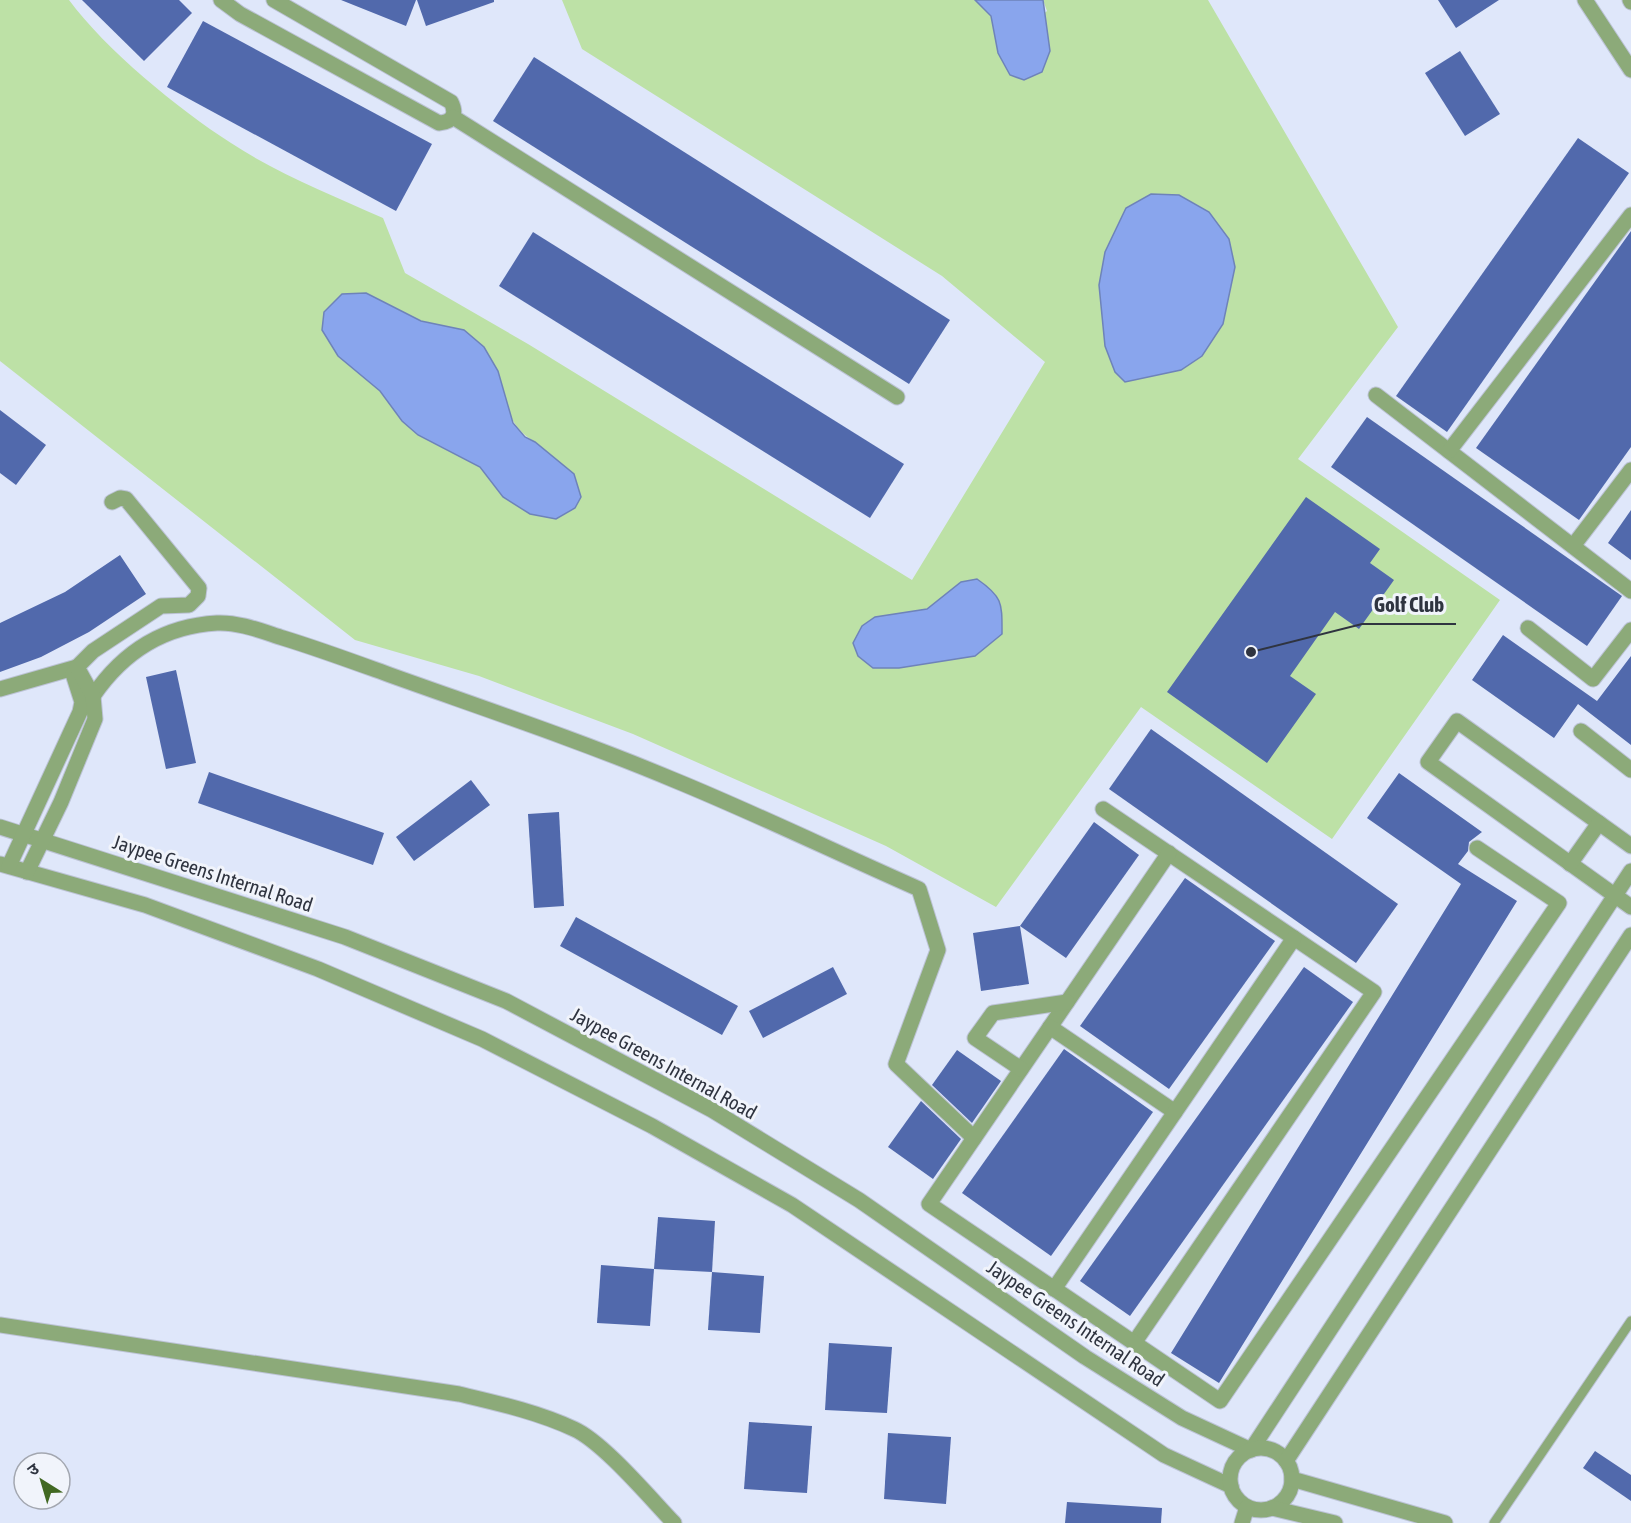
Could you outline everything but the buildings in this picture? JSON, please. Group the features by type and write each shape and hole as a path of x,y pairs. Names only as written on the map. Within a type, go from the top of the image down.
{"street":[{"path":"221,0 240,14 439,123 448,122 453,117 455,109 451,102 274,0"},
{"path":"1585,0 1631,70"},
{"path":"453,117 897,397"},
{"path":"1449,451 1631,215"},
{"path":"1376,395 1631,591"},
{"path":"1573,546 1631,470"},
{"path":"0,689 74,668 93,651 161,606 189,605 198,596 199,588 126,499 120,498 112,502"},
{"path":"93,696 107,676 123,661 161,634 175,629 218,623 243,625 366,666 652,772 919,889 938,950 896,1064 974,1138"},
{"path":"1528,628 1593,679 1631,630"},
{"path":"27,872 95,719 93,696 74,668"},
{"path":"74,668 82,702 80,712 24,835 4,865 145,905 296,961 492,1044 652,1126 792,1205 1164,1455 1231,1486"},
{"path":"1631,846 1457,722 1428,762 1631,907"},
{"path":"1581,731 1631,770"},
{"path":"1103,809 1374,992 1134,1343"},
{"path":"1570,864 1599,823"},
{"name":"Jaypee Greens Internal Road","path":"0,827 345,937 506,1001 731,1122 859,1200 1095,1364 1182,1418 1251,1450 1270,1450 1286,1461"},
{"path":"1169,853 929,1204 1220,1401 1559,903 1477,848"},
{"path":"1335,1523 1272,1508 1247,1507 1234,1495 1231,1486 1230,1478 1236,1461 1251,1450 1631,871"},
{"path":"1272,1508 1286,1497 1292,1479 1286,1461 1631,935"},
{"path":"1054,1289 1294,938"},
{"path":"1021,1069 975,1038 993,1012 1067,1002"},
{"path":"1050,1027 1175,1112"},
{"path":"0,1325 459,1394 520,1409 576,1429 612,1459 674,1523"},
{"path":"1292,1479 1445,1523"},
{"path":"1242,1523 1247,1507"}],"lane":[{"path":"1494,1523 1631,1322"}],"green space":[{"path":"0,0 69,0 102,39 144,78 210,129 286,174 383,218 405,273 528,344 912,580 1045,362 942,276 582,49 562,0 975,0 991,16 998,53 1047,11 1043,0 1208,0 1398,327 1298,459 1500,600 1332,839 1141,707 996,907 886,846 633,734 479,676 355,640 0,361","holes":["366,293 421,321 506,405 517,426 535,442 503,497 480,467 418,435 402,421 380,391 338,356","977,579 992,591 999,602 1002,614 1002,633 975,656 899,668 873,668 858,656 875,617 927,609"]}],"water":[{"path":"975,0 1043,0 1050,51 1042,72 1024,80 1010,75 998,53 991,16"},
{"path":"1151,194 1179,195 1209,212 1229,239 1235,267 1223,324 1202,356 1181,370 1125,382 1115,372 1105,346 1099,285 1105,252 1126,208"},
{"path":"366,293 421,321 464,330 484,347 498,371 513,423 525,437 535,442 574,474 581,497 575,508 556,519 530,514 503,497 480,467 418,435 402,421 380,391 338,356 322,330 324,312 342,294"},
{"path":"977,579 992,591 999,602 1002,634 975,656 899,668 873,668 858,656 853,643 862,626 875,617 927,609 961,582"}],"place":[{"name":"Golf Club","path":"1251,652"}]}
